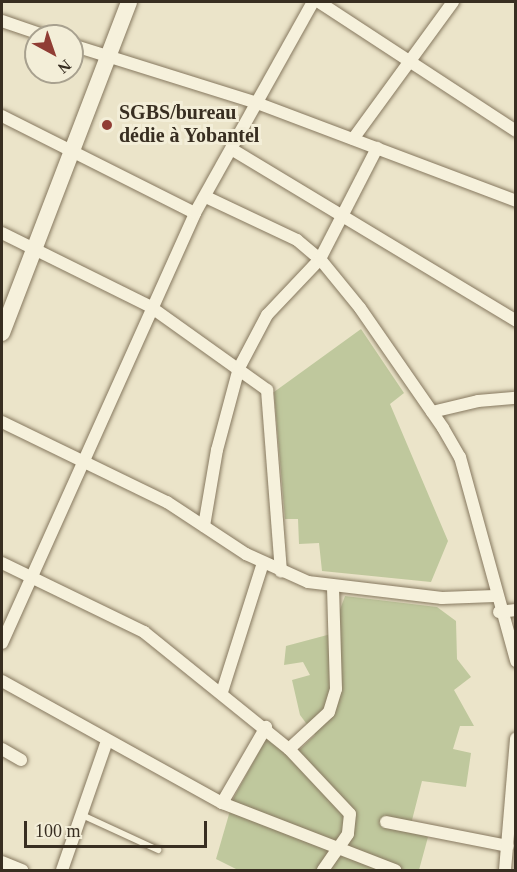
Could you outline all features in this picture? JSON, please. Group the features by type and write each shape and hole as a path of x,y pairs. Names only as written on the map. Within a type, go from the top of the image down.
{"main road":[{"path":"2,333 129,2"}],"street":[{"path":"2,643 86,461 151,307 195,213 233,150 313,2"},
{"path":"319,2 411,60 516,131"},
{"path":"353,139 453,2"},
{"path":"2,21 24,28"},
{"path":"84,49 257,103 516,201"},
{"path":"2,116 71,153 195,213"},
{"path":"204,526 217,450 239,368 267,315 320,259 343,220 377,148"},
{"path":"233,150 343,220 516,321"},
{"path":"206,197 297,240 320,259 360,308 432,412 460,457 499,612 516,662"},
{"path":"2,233 151,307 262,384 270,397 281,571"},
{"path":"432,412 478,401 516,398"},
{"path":"2,422 166,502 264,563 281,571 333,587 442,598 495,596"},
{"path":"2,563 131,624 222,692 289,749 350,814 348,834 324,870"},
{"path":"222,692 264,563"},
{"path":"289,749 329,712 336,689 333,587"},
{"path":"499,612 516,610"},
{"path":"2,681 222,803 395,870"},
{"path":"222,803 266,728"},
{"path":"505,870 516,738"},
{"path":"62,870 107,741"},
{"path":"2,749 21,760"},
{"path":"386,822 508,846"},
{"path":"2,862 22,870"}],"lane":[{"path":"81,815 158,850"}],"green space":[{"path":"361,329 404,393 390,404 448,541 431,582 322,571 319,543 299,544 298,519 285,519 274,392"},
{"path":"345,596 437,607 456,621 457,659 471,677 454,690 474,726 460,726 453,749 471,753 466,787 422,781 410,828 428,837 419,870 238,870 216,859 234,797 271,730 297,752 315,735 300,715 292,680 310,675 303,662 284,665 286,646 331,634"}],"place":[{"name":"SGBS/bureau dédie à Yobantel","path":"107,125"}]}
